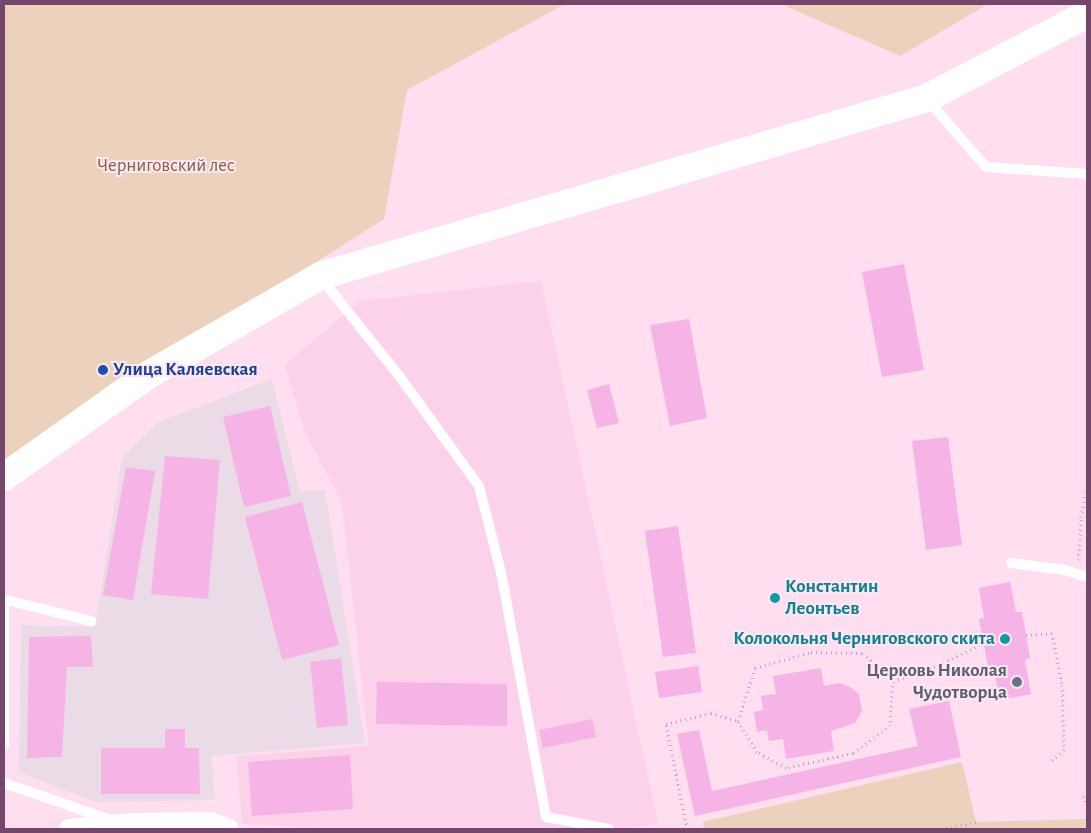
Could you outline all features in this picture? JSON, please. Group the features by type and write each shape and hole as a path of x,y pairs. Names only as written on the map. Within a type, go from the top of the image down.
{"street":[{"path":"4,477 148,375 320,276 926,98 1087,14"},
{"path":"69,829 123,824 211,822 229,829"}],"lane":[{"path":"926,98 986,167 1087,174"},
{"path":"320,276 400,377 479,486 501,572 546,817 609,829"},
{"path":"1012,563 1065,570 1087,577"},
{"path":"4,745 5,600 91,621"},
{"path":"4,783 123,824"}],"path":[{"path":"1078,567 1081,517 1087,489"},
{"path":"1026,635 1052,633 1062,685 1064,750 1052,760"},
{"path":"893,681 934,667 984,643"},
{"path":"687,829 666,724 711,713 738,721 757,752 786,768 853,753 890,725 893,681 864,653 811,652 755,668 738,721"},
{"path":"1083,796 1087,804"},
{"path":"941,829 976,822"}],"shaded area":[{"path":"541,281 658,824 621,829 355,829 242,824 237,756 369,746 342,502 305,432 285,365 360,301"},
{"path":"272,379 300,491 325,490 365,743 211,756 215,800 96,802 19,772 21,625 95,627 122,458 159,422"}],"green space":[{"name":"Черниговский лес","path":"4,4 565,4 407,90 384,219 4,460"},
{"path":"781,4 988,4 900,56"},
{"path":"962,762 976,822 1087,819 1087,829 704,829 703,822"}],"building":[{"path":"904,264 924,370 882,377 862,272"},
{"path":"689,319 707,418 670,426 650,325"},
{"path":"609,384 619,423 597,428 587,390"},
{"path":"270,406 291,496 244,507 223,417"},
{"path":"948,437 962,545 926,550 912,441"},
{"path":"165,456 220,460 208,599 151,594"},
{"path":"126,467 155,471 133,600 103,595"},
{"path":"302,502 339,645 282,660 245,517"},
{"path":"678,526 696,653 663,657 645,531"},
{"name":"Колокольня Черниговского скита","path":"1010,582 1016,612 1022,612 1030,658 1025,660 1031,694 1000,700 993,665 988,667 979,619 984,618 979,588"},
{"path":"91,636 93,667 67,667 62,757 27,758 29,637"},
{"path":"341,658 348,725 317,728 310,662"},
{"path":"698,666 702,692 659,698 655,672"},
{"path":"821,668 824,686 839,683 850,687 859,694 862,711 855,723 831,731 834,751 786,759 783,739 769,741 767,730 757,732 754,712 763,710 761,696 776,694 773,676"},
{"path":"377,682 507,684 507,726 376,724"},
{"path":"949,701 961,757 695,816 677,734 699,730 712,791 918,746 909,709"},
{"path":"592,719 596,737 543,748 539,730"},
{"path":"165,729 185,729 185,748 199,748 200,794 101,794 101,748 165,748"},
{"path":"350,755 353,809 252,816 248,762"}],"place":[{"name":"Улица Каляевская","path":"103,370"},
{"name":"Константин Леонтьев","path":"775,598"},
{"name":"Колокольня Черниговского скита","path":"1005,639"},
{"name":"Церковь Николая Чудотворца","path":"1017,682"}]}
